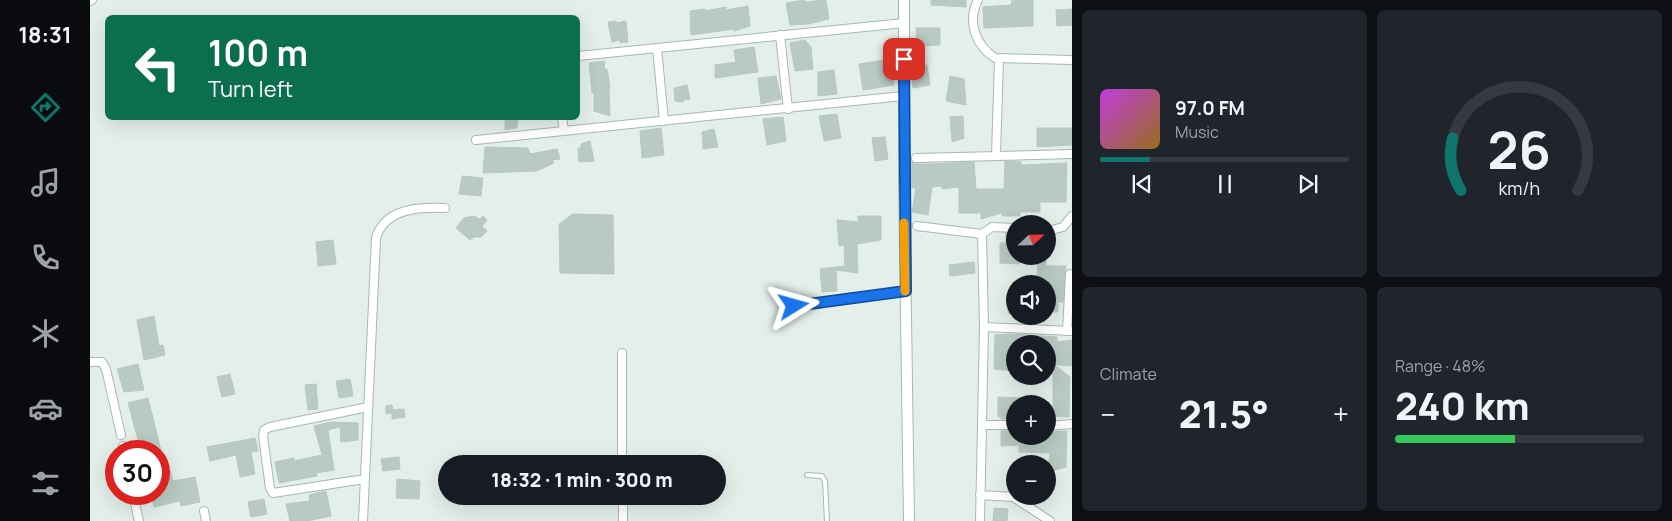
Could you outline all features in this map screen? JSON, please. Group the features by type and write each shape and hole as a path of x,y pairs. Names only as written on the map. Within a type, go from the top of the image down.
{"street":[{"path":"904,0 903,96 909,521"},
{"path":"978,0 971,18 976,37 990,55 999,59 1072,60"},
{"path":"580,56 904,23"},
{"path":"780,35 788,109"},
{"path":"658,48 664,121"},
{"path":"996,155 999,59"},
{"path":"476,140 903,96"},
{"path":"562,120 564,130"},
{"path":"916,158 1072,154"},
{"path":"364,521 375,245 377,234 388,220 404,211 416,208 445,208"},
{"path":"1056,229 1063,227 1072,216"},
{"path":"917,226 982,234"},
{"path":"980,521 984,327 982,234 985,230 992,227 1006,228"},
{"path":"984,327 1070,331 1070,274"},
{"path":"794,306 906,291"},
{"path":"622,353 622,455"},
{"path":"90,362 102,362 106,369 121,436"},
{"path":"365,479 273,493 270,488 263,436 264,430 270,427 368,407"},
{"path":"1056,425 1072,424"},
{"path":"982,425 1006,425"},
{"path":"980,495 1013,498 1050,521"},
{"path":"135,505 138,521"},
{"path":"623,505 623,521"},
{"path":"204,511 206,521"}],"lane":[{"path":"807,475 822,476 825,481 827,521"}],"building":[{"path":"804,0 805,2 826,0 829,19 808,24 790,25 786,3"},
{"path":"931,0 966,0 966,7 931,5"},
{"path":"1012,0 1033,0 1033,26 984,28 983,7 1011,5"},
{"path":"748,6 750,26 734,31 734,29 691,35 690,11 705,9 705,11 726,7 726,10"},
{"path":"1072,9 1072,25 1057,26 1056,10"},
{"path":"616,21 617,23 626,21 628,42 620,43 620,40 612,42 608,22"},
{"path":"916,28 940,28 940,45 917,46"},
{"path":"805,40 811,47 813,69 795,71 790,43"},
{"path":"754,47 758,72 715,78 715,65 736,62 734,50"},
{"path":"890,59 894,85 863,90 859,64"},
{"path":"605,61 604,69 607,69 610,87 610,116 594,111 594,92 592,93 589,63"},
{"path":"927,65 930,85 913,88 911,67"},
{"path":"834,70 837,94 818,96 818,72"},
{"path":"776,76 781,99 761,104 758,78"},
{"path":"950,76 964,79 966,105 946,101"},
{"path":"687,85 690,99 683,100 683,102 675,101 674,88"},
{"path":"837,114 841,138 824,141 819,116"},
{"path":"963,116 964,138 952,142 950,117"},
{"path":"783,117 786,141 767,145 763,119"},
{"path":"505,120 518,120 517,128 505,130"},
{"path":"661,128 664,155 642,158 640,131"},
{"path":"1037,128 1072,128 1072,145 1037,147"},
{"path":"714,129 718,147 703,149 702,132"},
{"path":"885,137 888,159 875,161 872,138"},
{"path":"590,141 594,161 579,162 578,148 581,148 581,144"},
{"path":"485,147 528,148 530,154 557,149 560,159 552,160 554,163 537,171 483,173"},
{"path":"911,161 916,164 974,162 976,189 1004,189 1005,161 1021,162 1021,165 1067,163 1066,202 1040,202 1040,212 1020,212 1020,215 1006,216 1002,216 1002,213 981,219 981,213 959,213 959,187 942,189 942,186 932,187 928,215 912,212 916,188 912,188"},
{"path":"462,176 483,178 481,196 459,194"},
{"path":"573,214 613,215 614,274 560,273 559,224"},
{"path":"474,216 480,219 483,216 487,220 482,226 487,231 481,237 474,237 470,240 456,228 464,218"},
{"path":"858,216 881,216 881,240 857,244 858,273 836,270 837,291 822,292 820,269 845,266 844,245 839,246 837,220 858,222"},
{"path":"333,240 336,264 318,266 316,242"},
{"path":"1000,243 1006,243 1006,263 1000,263"},
{"path":"974,262 975,273 950,276 949,265"},
{"path":"1038,265 1066,266 1063,302 1058,302 1058,312 1056,312 1056,275 1037,275"},
{"path":"154,316 159,346 163,345 165,355 144,360 137,320"},
{"path":"1011,334 1026,335 1006,335 1006,370 994,369 995,335"},
{"path":"1056,337 1057,342 1072,340 1072,366 1056,365"},
{"path":"138,364 144,390 124,392 117,369"},
{"path":"1056,366 1070,377 1069,417 1056,416 1056,395 1053,395 1053,385 1056,385"},
{"path":"230,374 235,394 222,397 217,377"},
{"path":"350,379 353,396 339,398 336,381"},
{"path":"316,384 318,409 308,410 305,385"},
{"path":"998,397 1006,397 1006,419 1001,419 998,416"},
{"path":"148,398 158,440 138,440 128,403"},
{"path":"392,405 393,410 404,409 405,417 392,419 392,413 386,414 386,406"},
{"path":"330,422 358,423 358,440 341,442 340,427 328,430 334,470 316,473 317,476 279,483 275,462 294,458 294,461 322,455 314,426"},
{"path":"1001,431 1006,431 1006,445 1019,445 1001,446"},
{"path":"1067,431 1066,467 1056,470 1056,455 1050,455 1050,453 1019,452 1019,445 1056,445 1056,432"},
{"path":"255,438 258,451 251,452 255,474 240,477 236,455 210,461 207,447"},
{"path":"399,457 400,469 383,471 381,459"},
{"path":"170,470 173,481 195,477 200,502 181,506 180,501 170,503"},
{"path":"397,479 420,481 419,499 396,498"},
{"path":"326,491 331,516 307,521 290,521 286,504 310,501 309,495"},
{"path":"264,499 267,514 251,517 248,502"},
{"path":"994,508 1008,509 1007,521 993,521"}],"slow traffic":[{"path":"904,223 905,291"}],"route":[{"path":"794,306 906,291 904,59"}]}
